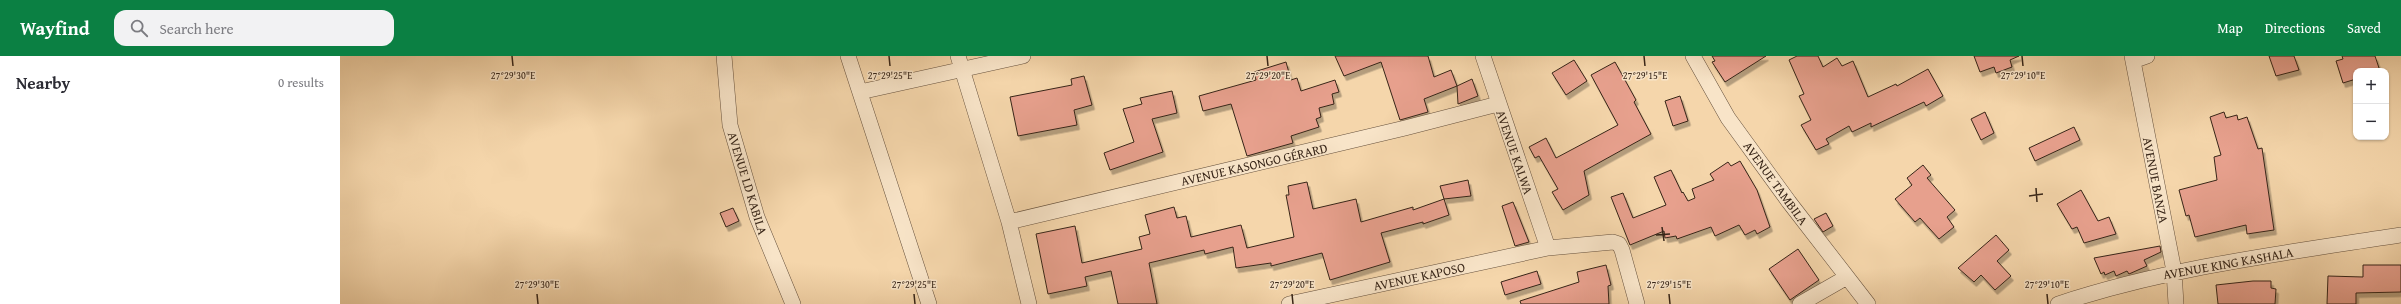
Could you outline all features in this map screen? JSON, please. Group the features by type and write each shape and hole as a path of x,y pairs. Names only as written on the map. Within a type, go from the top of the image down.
{"street":[{"name":"AVENUE LD KABILA","path":"724,56 730,125 756,217 793,304"},
{"path":"848,56 929,304"},
{"path":"958,56 1009,222 1029,304"},
{"path":"860,92 962,71 1023,56"},
{"name":"AVENUE KALWA","path":"1483,56 1548,248"},
{"name":"AVENUE TAMBILA","path":"1693,56 1728,118 1868,304"},
{"name":"AVENUE BANZA","path":"2138,58 2174,271 2176,304"},
{"name":"AVENUE KASONGO GÉRARD","path":"1009,222 1405,128 1498,104"},
{"name":"AVENUE KING KASHALA","path":"2058,304 2174,271 2401,235"},
{"name":"AVENUE KAPOSO","path":"1289,304 1548,248 1613,242 1619,244 1637,304"},
{"path":"1800,304 1847,277"}],"building":[{"path":"1335,56 1428,56 1434,77 1451,70 1457,86 1424,99 1428,112 1400,120 1381,62 1344,76"},
{"path":"1712,56 1766,56 1725,82 1712,62 1715,61"},
{"path":"1797,56 1818,56 1823,67 1837,58 1842,66 1853,61 1868,97 1896,84 1897,86 1928,69 1943,96 1926,106 1924,102 1871,127 1871,123 1852,132 1849,126 1826,139 1829,144 1816,150 1801,125 1811,120 1799,96 1804,94 1789,60"},
{"path":"1974,56 2019,56 2010,60 2012,67 1996,73 1994,67 1980,72"},
{"path":"2269,56 2294,56 2299,70 2276,76"},
{"path":"2342,56 2375,56 2379,68 2353,68 2353,80 2343,83 2336,61 2343,59"},
{"path":"1574,60 1587,81 1566,95 1552,73"},
{"path":"1286,62 1291,80 1297,78 1301,91 1335,80 1339,92 1332,94 1334,104 1319,108 1321,117 1316,119 1319,127 1291,136 1293,143 1247,156 1231,104 1203,111 1199,96 1256,80 1254,72"},
{"path":"1615,62 1636,100 1634,102 1651,134 1584,171 1589,195 1563,210 1552,192 1558,189 1539,156 1535,158 1529,147 1546,138 1556,158 1618,125 1591,75"},
{"path":"1084,76 1092,105 1074,110 1077,125 1018,136 1010,97 1072,85 1071,79"},
{"path":"1472,79 1478,96 1458,104 1457,86"},
{"path":"1172,91 1177,113 1152,119 1163,152 1110,170 1104,153 1134,142 1123,109 1142,104 1140,98"},
{"path":"1680,96 1688,121 1673,126 1665,101"},
{"path":"1985,112 1994,133 1981,140 1971,119"},
{"path":"2224,112 2226,118 2237,115 2238,120 2247,117 2258,149 2262,148 2274,230 2247,234 2246,225 2195,237 2189,215 2186,216 2179,190 2217,180 2214,157 2221,155 2210,117"},
{"path":"2074,127 2080,140 2035,161 2029,148"},
{"path":"1740,161 1757,190 1770,227 1757,234 1755,230 1745,235 1739,225 1715,236 1711,227 1677,239 1676,236 1665,238 1664,231 1630,245 1611,197 1623,193 1633,218 1666,205 1654,177 1671,170 1682,193 1683,192 1688,201 1695,198 1692,189 1714,180 1710,174 1728,162 1731,166"},
{"path":"1923,165 1931,175 1927,178 1955,210 1947,217 1954,227 1939,239 1920,218 1915,222 1895,199 1912,185 1907,178"},
{"path":"1468,180 1471,196 1444,199 1440,186"},
{"path":"1307,182 1313,209 1356,199 1361,222 1413,207 1413,210 1444,199 1449,215 1423,224 1423,222 1381,233 1390,262 1330,280 1322,253 1271,266 1271,263 1236,268 1233,247 1205,254 1204,250 1149,263 1157,304 1118,304 1111,271 1085,277 1087,286 1048,294 1036,234 1075,226 1082,263 1142,249 1139,237 1150,234 1145,215 1174,207 1177,218 1186,216 1191,237 1241,225 1247,248 1294,237 1286,195 1289,195 1288,186"},
{"path":"2081,190 2098,221 2109,217 2116,234 2084,243 2077,227 2072,229 2057,204"},
{"path":"1513,202 1529,242 1515,246 1502,206"},
{"path":"733,208 739,221 726,227 720,213"},
{"path":"1826,213 1833,226 1823,232 1814,219"},
{"path":"1996,235 2009,250 1997,261 2011,276 1995,290 1981,275 1974,282 1958,268"},
{"path":"2160,246 2161,252 2144,260 2147,266 2129,274 2127,271 2116,276 2114,271 2105,275 2104,272 2101,274 2094,258"},
{"path":"1798,249 1819,280 1790,300 1769,269"},
{"path":"1606,265 1611,285 1608,286 1609,304 1521,304 1520,301 1579,282 1577,272"},
{"path":"2363,265 2401,265 2401,292 2356,293 2356,304 2327,304 2328,276 2363,277"},
{"path":"1537,271 1541,284 1505,295 1501,282"},
{"path":"2253,281 2271,281 2271,288 2276,289 2275,304 2218,304 2216,285"}]}
